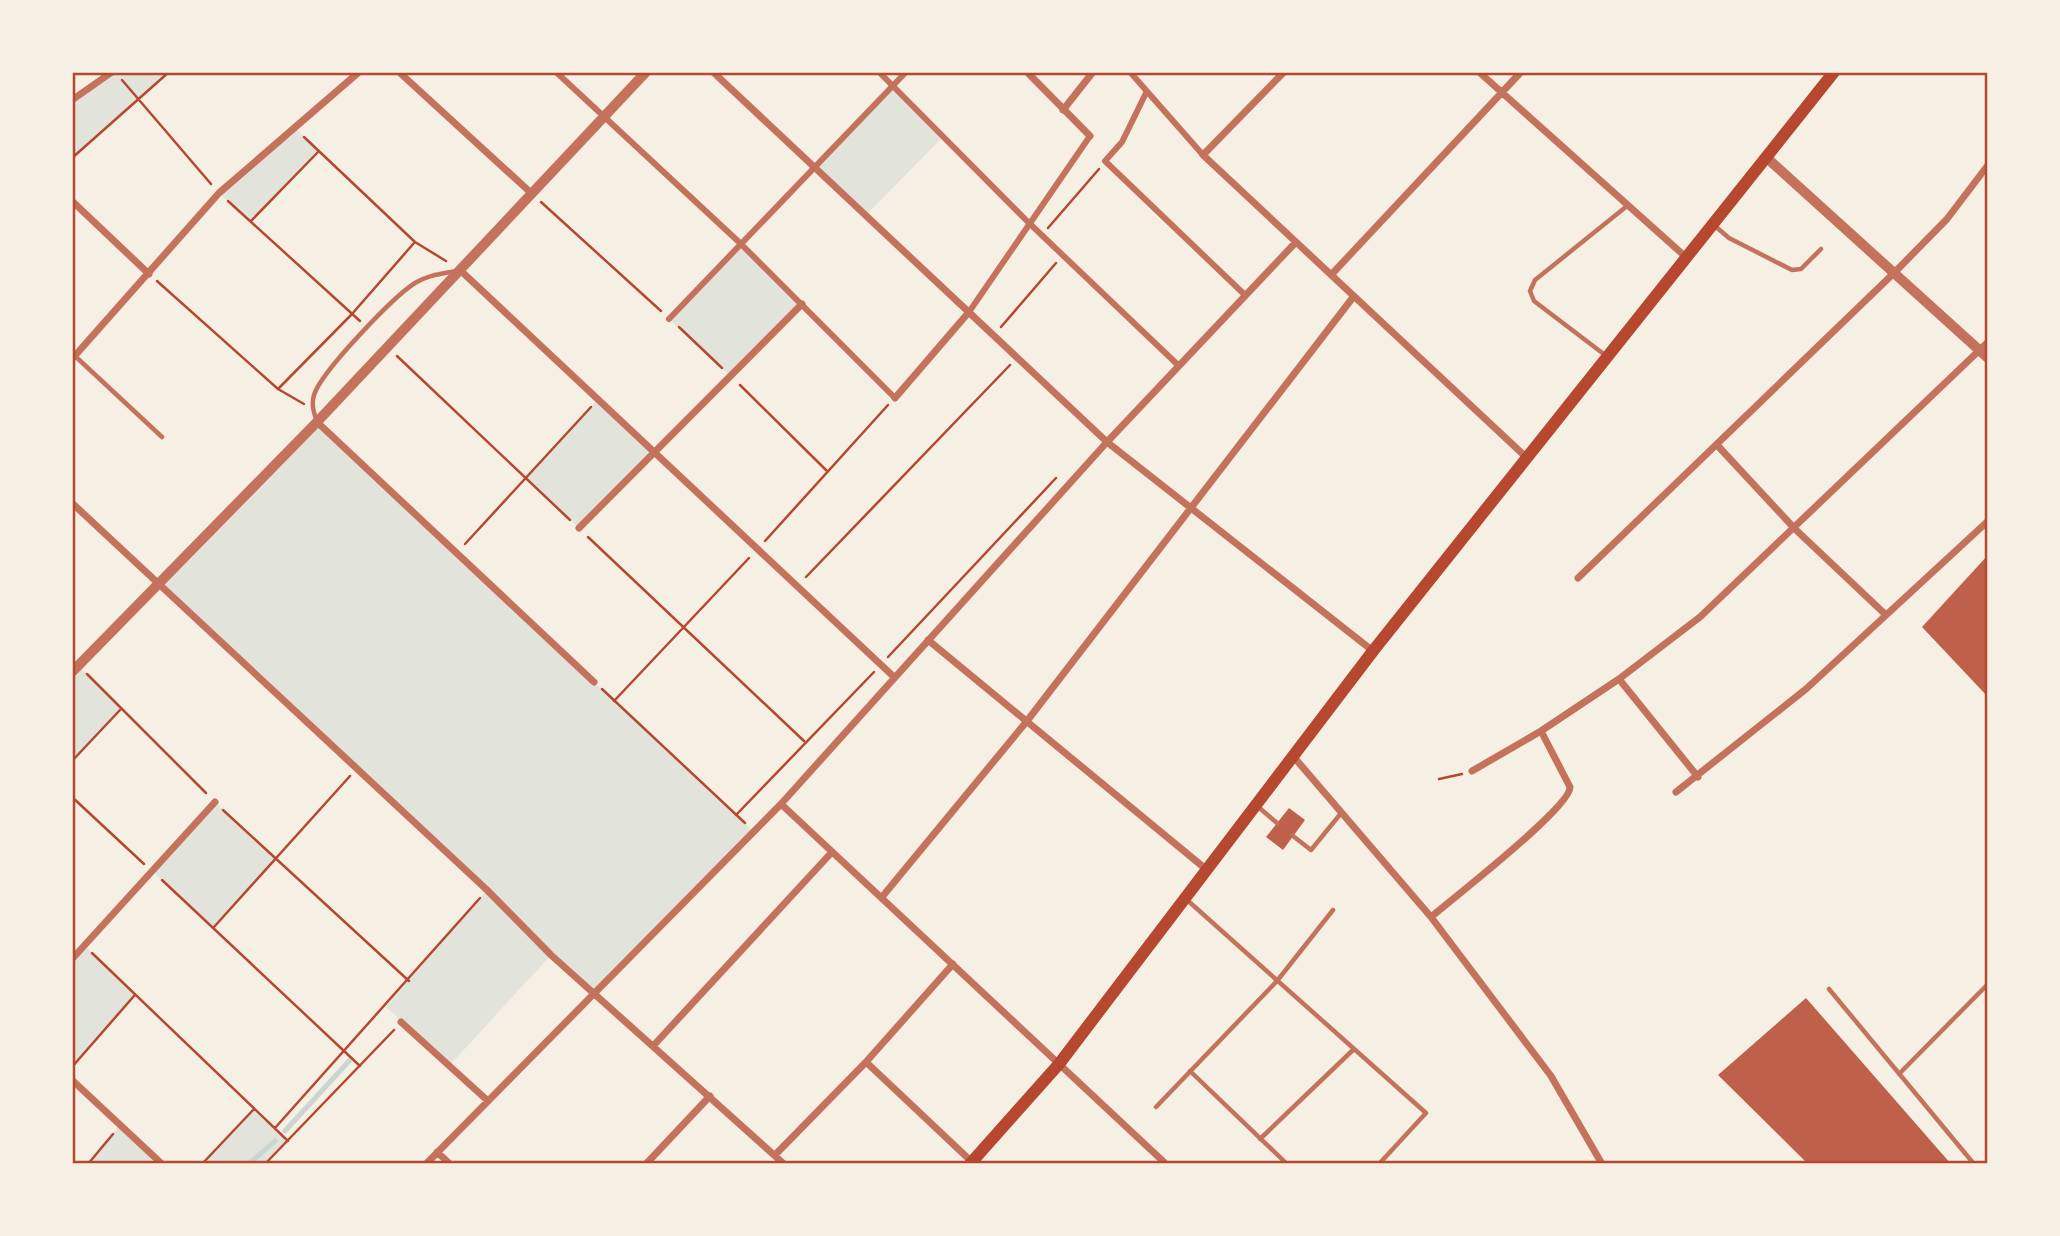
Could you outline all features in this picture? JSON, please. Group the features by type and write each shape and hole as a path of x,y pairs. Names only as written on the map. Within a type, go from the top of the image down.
{"main road":[{"path":"971,1163 1059,1064 1373,652 1529,460 1606,356 1768,159 1834,72"}],"street":[{"path":"72,100 113,72"},
{"path":"74,358 219,193 359,72"},
{"path":"399,72 530,192"},
{"path":"556,72 740,243 895,398 969,312 1028,222 1090,136 1027,72"},
{"path":"75,668 317,422 530,192 646,72"},
{"path":"713,72 1107,442 1373,652"},
{"path":"879,72 1028,222 1178,365"},
{"path":"669,319 905,72"},
{"path":"1063,110 1093,72"},
{"path":"1130,72 1203,155 1529,460"},
{"path":"1203,155 1284,72"},
{"path":"1479,72 1688,258"},
{"path":"1331,275 1521,72"},
{"path":"1146,93 1122,142 1105,161 1245,295"},
{"path":"1472,771 1541,731 1619,678 1700,617 1985,350 1894,273 1768,159"},
{"path":"1578,578 1894,273 1947,219 1988,165"},
{"path":"72,201 149,274"},
{"path":"426,1164 781,804 1107,442 1296,242"},
{"path":"460,270 894,677"},
{"path":"881,897 1027,721 1354,296"},
{"path":"579,528 802,304"},
{"path":"317,422 594,682"},
{"path":"1717,445 1795,529 1886,615"},
{"path":"72,503 355,770 487,890 559,962 785,1164"},
{"path":"1676,792 1806,689 1988,521"},
{"path":"928,640 1207,870"},
{"path":"1619,678 1698,777"},
{"path":"1431,917 1530,835 1569,796 1570,787 1541,731"},
{"path":"1293,756 1431,917 1551,1076 1602,1164"},
{"path":"72,959 215,802"},
{"path":"781,804 1166,1164"},
{"path":"654,1045 832,852"},
{"path":"775,1155 866,1062 953,964"},
{"path":"401,1022 488,1101"},
{"path":"866,1062 971,1163"},
{"path":"72,1080 162,1164"},
{"path":"646,1164 710,1096"},
{"path":"437,1153 450,1164"}],"lane":[{"path":"1606,356 1534,301 1530,291 1535,280 1627,206"},
{"path":"1714,225 1729,238 1792,270 1801,269 1821,248"},
{"path":"317,422 313,408 321,380 368,328 411,285 429,276 460,270"},
{"path":"74,358 162,437"},
{"path":"1255,805 1277,823"},
{"path":"1293,836 1311,850 1342,812"},
{"path":"1185,899 1426,1113 1379,1164"},
{"path":"1156,1107 1277,981 1333,910"},
{"path":"1899,1074 1988,984"},
{"path":"1829,989 1974,1164"},
{"path":"1260,1139 1354,1049"},
{"path":"1190,1071 1287,1164"}],"path":[{"path":"113,72 219,193 368,328"},
{"path":"72,158 169,72"},
{"path":"294,127 415,242 460,270"},
{"path":"251,221 319,151"},
{"path":"1042,235 1105,161"},
{"path":"530,192 729,375 827,471"},
{"path":"278,389 352,314 415,242"},
{"path":"992,333 1063,255"},
{"path":"149,274 278,389 293,400 313,408"},
{"path":"387,347 804,742"},
{"path":"798,586 1018,358"},
{"path":"456,554 598,399"},
{"path":"736,815 1061,474"},
{"path":"75,668 408,981"},
{"path":"594,682 753,831"},
{"path":"72,761 120,709"},
{"path":"214,927 278,859 355,770"},
{"path":"1439,779 1472,771"},
{"path":"72,797 360,1066"},
{"path":"275,1128 487,890"},
{"path":"84,945 288,1141"},
{"path":"72,1067 135,994"},
{"path":"265,1164 401,1022"},
{"path":"202,1164 254,1109"},
{"path":"88,1164 120,1125"}],"shaded area":[{"path":"112,72 169,72 72,158 72,100"},
{"path":"893,84 942,138 866,215 815,167"},
{"path":"294,127 319,151 251,221 219,193"},
{"path":"740,243 802,304 729,375 669,319"},
{"path":"598,399 655,452 579,528 526,478"},
{"path":"317,422 753,831 593,992 551,955 449,1066 386,1007 487,890 156,583"},
{"path":"78,665 120,709 72,760 72,671"},
{"path":"215,802 278,859 214,927 152,871"},
{"path":"84,945 135,994 72,1067 72,959"},
{"path":"254,1109 288,1141 265,1164 202,1164"},
{"path":"120,1125 162,1164 88,1164"}],"building":[{"path":"1988,555 1988,697 1922,627"},
{"path":"1289,808 1305,820 1283,850 1266,837"},
{"path":"1806,998 1951,1164 1808,1164 1718,1075"}],"waterway":[{"path":"285,1131 350,1060"},
{"path":"249,1164 275,1141"}]}
